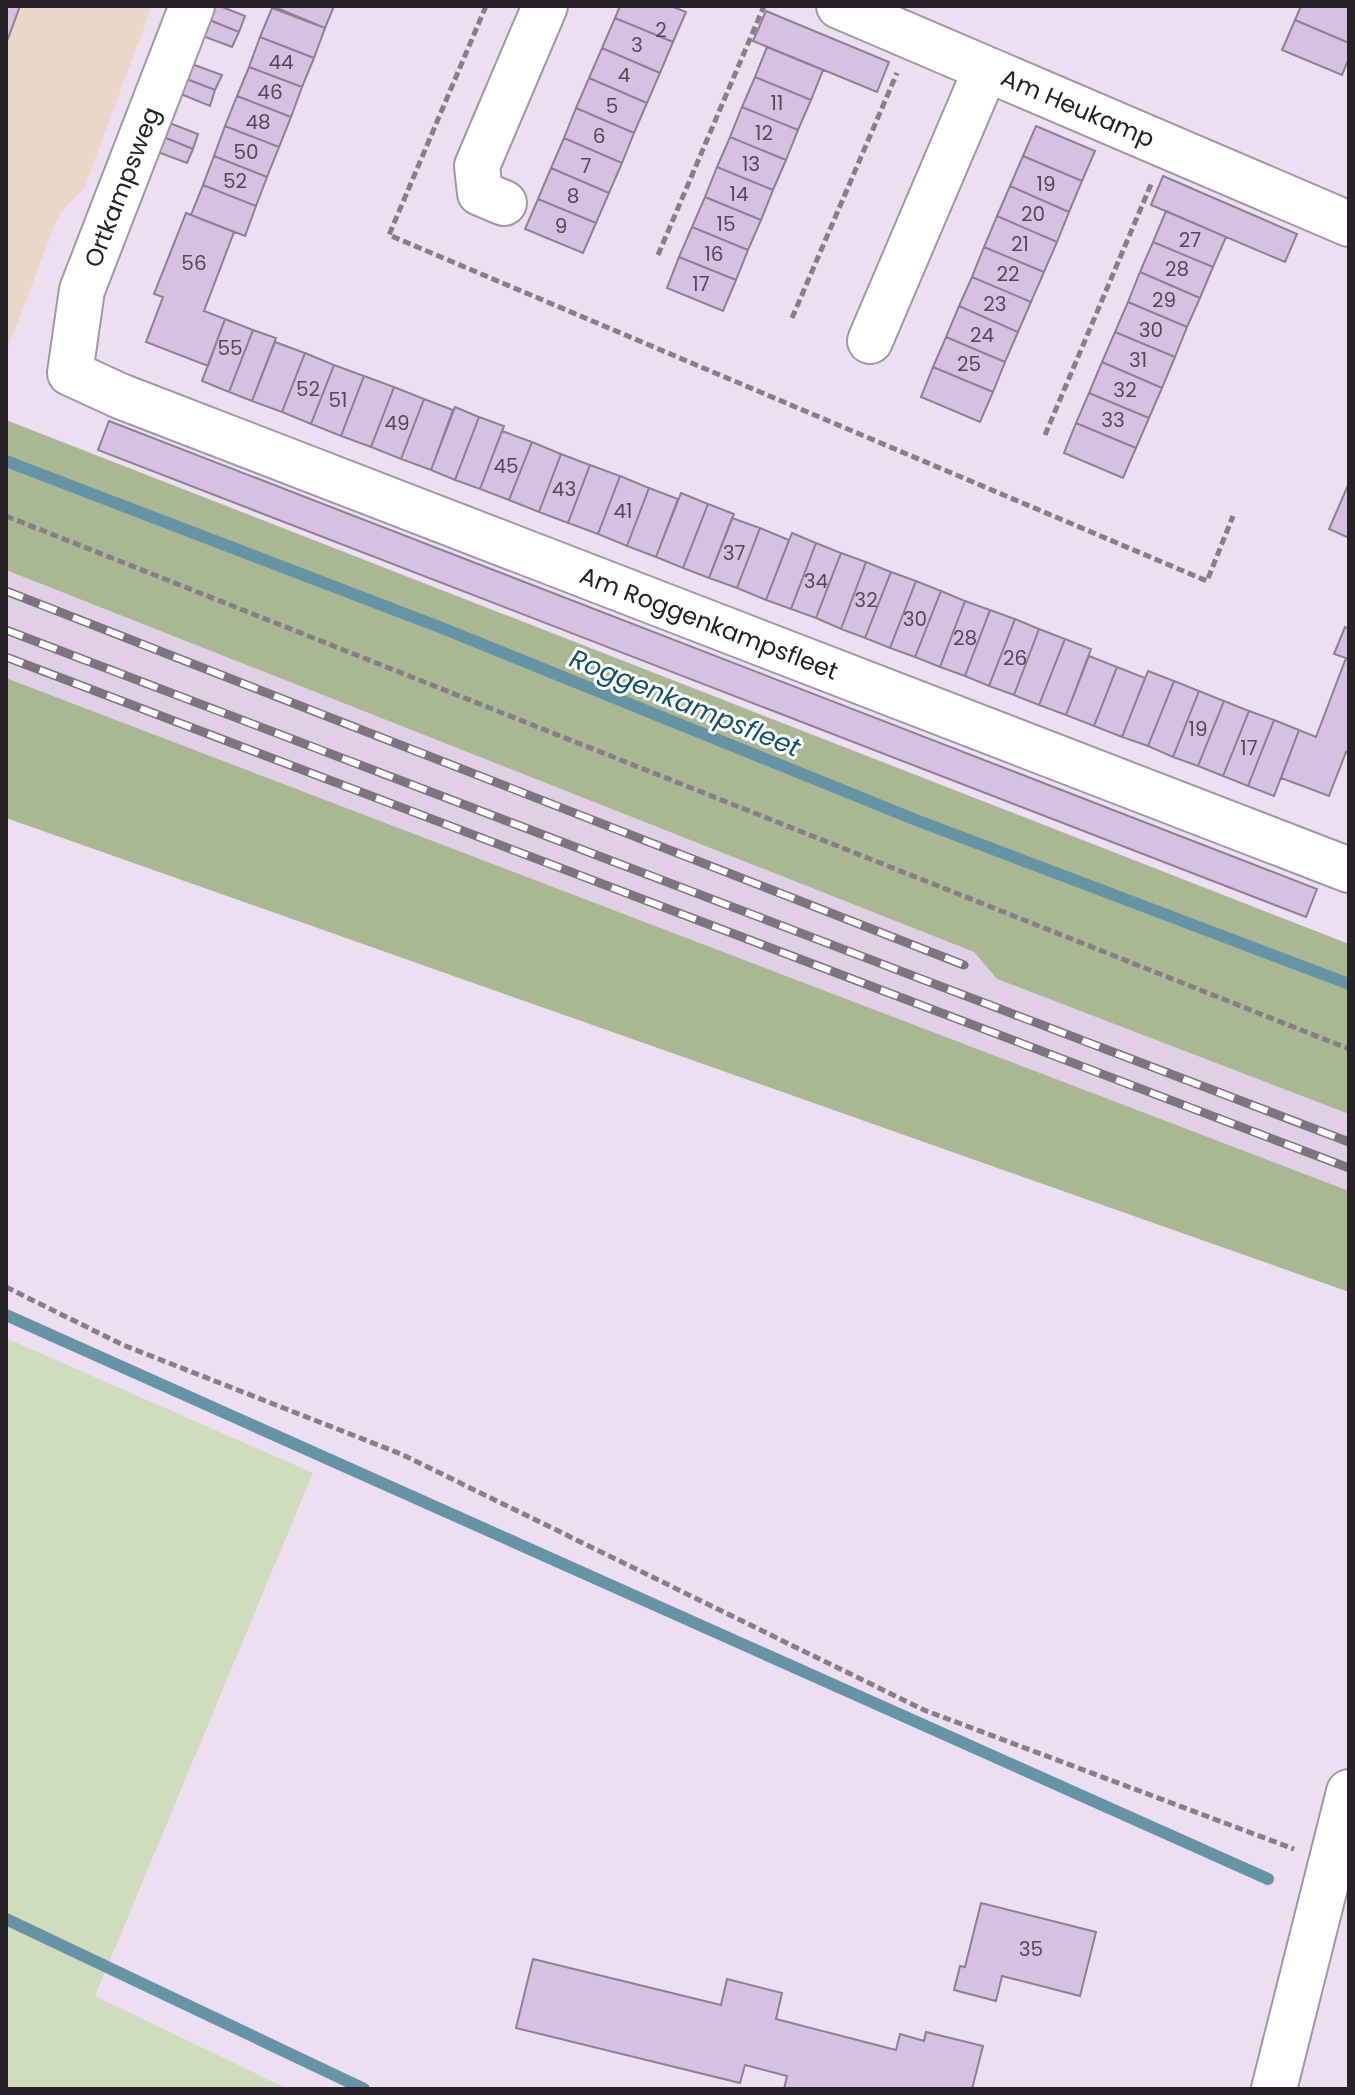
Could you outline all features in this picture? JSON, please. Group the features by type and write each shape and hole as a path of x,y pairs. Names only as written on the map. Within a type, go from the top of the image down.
{"street":[{"name":"Ortkampsweg","path":"70,373 82,290 192,6"},
{"path":"504,203 480,193 477,166 545,6"},
{"name":"Am Heukamp","path":"839,6 1334,216"},
{"path":"870,341 986,69"},
{"name":"Am Roggenkampsfleet","path":"70,373 120,396 1349,870"},
{"path":"1274,2089 1349,1792"}],"path":[{"path":"486,6 389,235 1207,581 1233,516"},
{"path":"658,255 764,6"},
{"path":"792,318 912,37"},
{"path":"1045,435 1167,145"},
{"path":"6,516 1349,1049"},
{"path":"6,1287 123,1345 401,1454 924,1710 1331,1863"}],"shaded area":[{"path":"6,6 152,6 84,189 59,214 6,353"},
{"path":"6,570 974,952 997,979 1349,1114 1349,1191 6,678"}],"green space":[{"path":"6,420 1349,944 1349,1114 997,979 974,952 6,570"},
{"path":"6,678 1349,1191 1349,1292 6,818"},
{"path":"6,1338 313,1473 95,1996 288,2089 6,2089"}],"building":[{"path":"6,6 20,6 6,44"},
{"path":"212,6 245,16 239,32 207,19"},
{"path":"272,6 334,6 325,28"},
{"path":"620,6 671,6 686,12 673,42 615,18"},
{"path":"1301,6 1349,7 1349,43 1295,20"},
{"path":"272,8 325,28 314,58 260,37"},
{"path":"766,11 889,62 877,92 753,41"},
{"path":"615,18 673,42 660,73 602,48"},
{"path":"207,19 239,32 232,47 200,35"},
{"path":"1295,20 1349,43 1349,58 1342,75 1282,50"},
{"path":"260,37 314,58 302,87 249,67"},
{"path":"767,47 823,70 811,100 755,77"},
{"path":"602,48 660,73 647,103 589,78"},
{"path":"189,63 222,75 215,90 184,78"},
{"path":"249,67 302,87 291,117 237,96"},
{"path":"755,77 811,100 798,130 742,107"},
{"path":"184,78 215,90 210,106 178,93"},
{"path":"589,78 647,103 634,133 576,108"},
{"path":"237,96 291,117 279,147 225,126"},
{"path":"742,107 798,130 786,160 730,137"},
{"path":"576,108 634,133 622,163 564,138"},
{"path":"167,122 198,134 193,149 161,136"},
{"path":"225,126 279,147 267,177 214,156"},
{"path":"1036,126 1095,151 1082,181 1023,156"},
{"path":"161,136 193,149 187,163 155,151"},
{"path":"730,137 786,160 773,190 717,167"},
{"path":"564,138 622,163 609,193 551,168"},
{"path":"214,156 267,177 256,206 203,185"},
{"path":"1023,156 1082,181 1069,212 1010,186"},
{"path":"717,167 773,190 761,220 705,197"},
{"path":"551,168 609,193 596,223 538,199"},
{"path":"1163,176 1297,234 1285,262 1151,205"},
{"path":"203,185 256,206 245,236 191,215"},
{"path":"1010,186 1069,212 1057,242 997,216"},
{"path":"705,197 761,220 748,250 692,227"},
{"path":"538,199 596,223 583,253 525,229"},
{"path":"1166,211 1226,237 1213,267 1153,242"},
{"path":"186,213 234,232 204,311 225,319 208,366 146,342 163,297 154,294"},
{"path":"997,216 1057,242 1044,272 984,247"},
{"path":"692,227 748,250 736,280 679,257"},
{"path":"1153,242 1213,267 1200,298 1140,272"},
{"path":"984,247 1044,272 1031,302 972,277"},
{"path":"679,257 736,280 723,311 667,288"},
{"path":"1140,272 1200,298 1187,327 1128,302"},
{"path":"972,277 1031,302 1018,332 959,306"},
{"path":"1128,302 1187,327 1175,357 1115,332"},
{"path":"959,306 1018,332 1005,362 946,337"},
{"path":"225,319 253,330 229,392 202,381"},
{"path":"253,330 276,338 252,401 229,392"},
{"path":"1115,332 1175,357 1162,388 1102,362"},
{"path":"946,337 1005,362 993,392 933,367"},
{"path":"275,342 305,353 282,412 252,401"},
{"path":"305,353 334,365 311,424 282,412"},
{"path":"1102,362 1162,388 1149,418 1089,393"},
{"path":"334,365 364,376 341,436 311,424"},
{"path":"933,367 993,392 980,422 921,397"},
{"path":"364,376 394,387 371,447 341,436"},
{"path":"394,387 424,399 401,459 371,447"},
{"path":"1089,393 1149,418 1136,448 1076,423"},
{"path":"424,399 453,410 431,470 401,459"},
{"path":"455,407 479,417 455,480 431,470"},
{"path":"479,417 504,426 480,489 455,480"},
{"path":"109,421 1317,889 1306,917 98,450"},
{"path":"1076,423 1136,448 1123,478 1064,453"},
{"path":"502,431 532,442 509,500 480,489"},
{"path":"532,442 561,454 539,512 509,500"},
{"path":"561,454 590,465 568,523 539,512"},
{"path":"590,465 620,476 598,534 568,523"},
{"path":"620,476 649,488 627,546 598,534"},
{"path":"1349,483 1349,538 1329,529"},
{"path":"649,488 678,499 656,557 627,546"},
{"path":"681,493 708,504 683,568 656,557"},
{"path":"708,504 734,514 709,578 683,568"},
{"path":"732,518 760,528 737,588 709,578"},
{"path":"760,528 789,540 766,600 737,588"},
{"path":"792,533 816,543 791,609 766,600"},
{"path":"816,543 841,553 816,618 791,609"},
{"path":"841,553 866,562 841,629 816,618"},
{"path":"866,562 891,572 865,638 841,629"},
{"path":"891,572 916,581 890,648 865,638"},
{"path":"916,581 941,591 915,657 890,648"},
{"path":"941,591 965,601 940,667 915,657"},
{"path":"965,601 990,610 965,676 940,667"},
{"path":"990,610 1015,619 989,686 965,676"},
{"path":"1015,619 1039,629 1014,695 989,686"},
{"path":"1345,627 1349,629 1349,659 1334,654"},
{"path":"1039,629 1065,639 1039,705 1014,695"},
{"path":"1065,639 1091,649 1066,715 1039,705"},
{"path":"1089,656 1117,667 1094,726 1066,715"},
{"path":"1346,658 1349,659 1349,754 1346,752 1329,796 1281,778 1299,730 1316,737"},
{"path":"1117,667 1145,678 1122,737 1094,726"},
{"path":"1148,671 1174,681 1148,746 1122,737"},
{"path":"1174,681 1199,691 1173,757 1148,746"},
{"path":"1199,691 1224,701 1198,766 1173,757"},
{"path":"1224,701 1249,711 1223,776 1198,766"},
{"path":"1249,711 1274,720 1248,786 1223,776"},
{"path":"1274,720 1299,730 1274,796 1248,786"},
{"path":"981,1903 1096,1932 1080,1996 1002,1976 996,2001 954,1990 960,1966 965,1967"},
{"path":"533,1959 721,2005 727,1979 782,1993 776,2019 896,2050 900,2034 924,2041 926,2032 983,2046 972,2089 784,2089 787,2076 745,2065 740,2083 516,2028"}],"waterway":[{"name":"Roggenkampsfleet","path":"6,461 442,628 916,820 1349,984"},
{"path":"6,1315 1268,1879"},
{"path":"6,1919 364,2089"}],"railway":[{"path":"6,591 964,965"},
{"path":"6,630 1349,1142"},
{"path":"6,657 1349,1168"}]}
